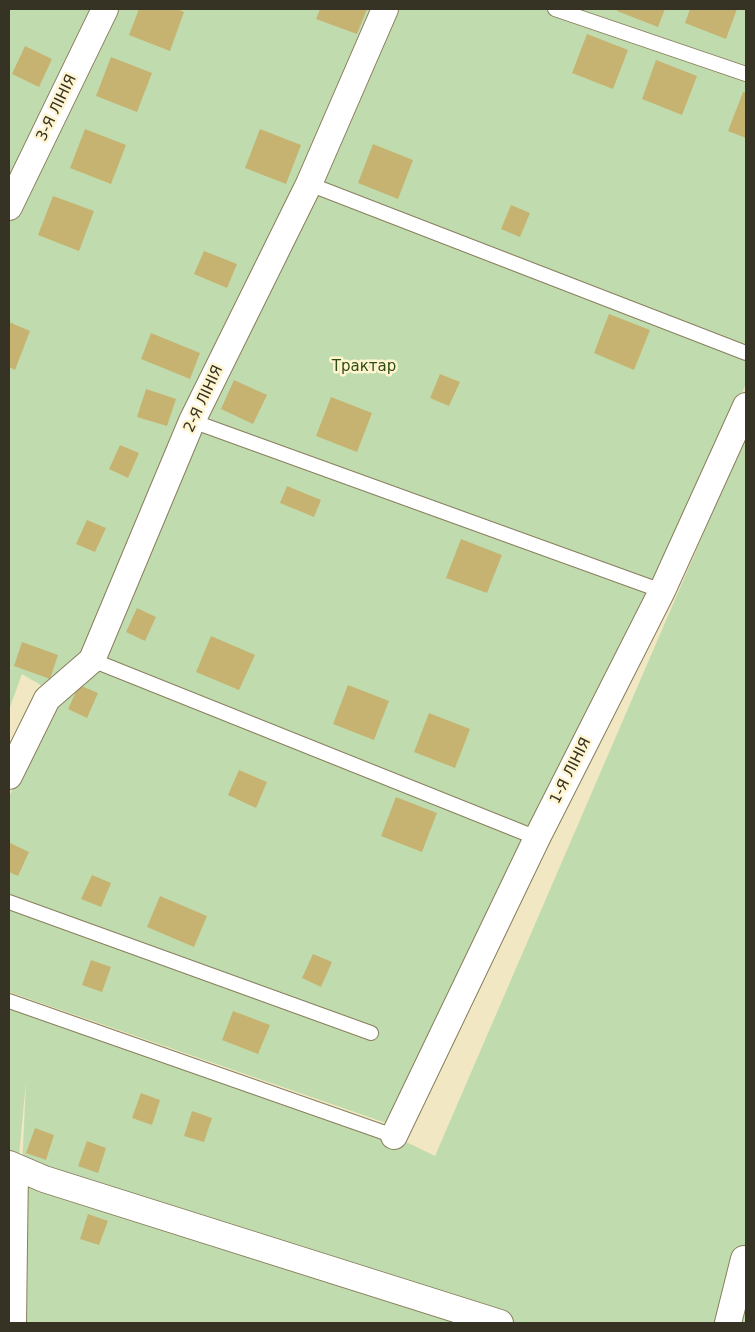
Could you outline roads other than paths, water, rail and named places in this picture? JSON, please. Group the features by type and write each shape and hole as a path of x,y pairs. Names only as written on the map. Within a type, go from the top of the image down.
{"street":[{"name":"3-Я ЛІНІЯ","path":"9,206 105,9"},
{"name":"2-Я ЛІНІЯ","path":"9,776 47,699 92,660 192,421 309,184 385,9"},
{"name":"1-Я ЛІНІЯ","path":"394,1136 537,838 662,591 746,406"},
{"path":"13,1323 12,1166 44,1179 500,1323"},
{"path":"728,1323 744,1260 746,1260"}],"lane":[{"path":"555,9 746,74"},
{"path":"309,184 746,353"},
{"path":"192,421 662,591"},
{"path":"92,660 537,838"},
{"path":"9,902 371,1033"},
{"path":"9,1001 394,1136"}],"park label":[{"name":"Трактар","path":"364,367"}]}
